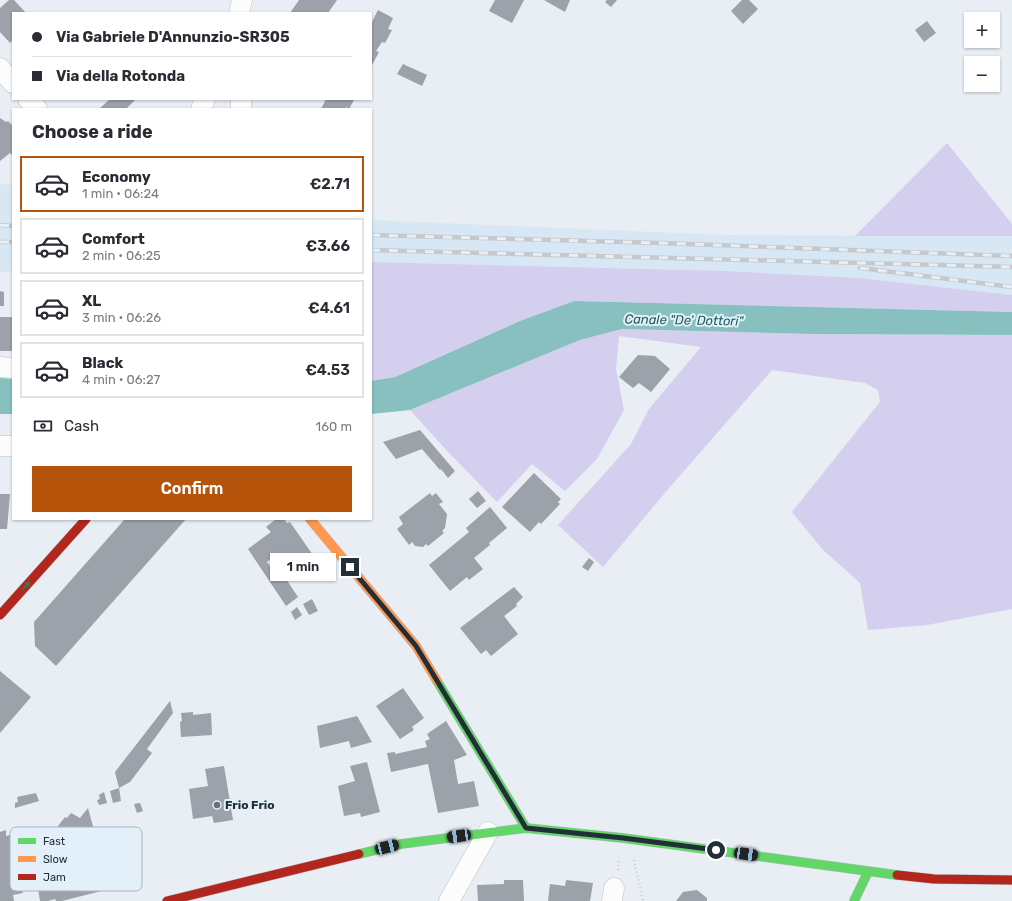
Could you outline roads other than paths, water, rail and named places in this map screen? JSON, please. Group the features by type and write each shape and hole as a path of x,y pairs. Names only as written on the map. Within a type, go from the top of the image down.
{"main road":[{"path":"0,615 85,520"},
{"path":"311,520 416,646 526,828"},
{"path":"167,901 401,844 526,828 623,838 868,872 934,879 1012,880"},
{"path":"854,901 868,872"}],"street":[{"path":"0,68 12,82"},
{"path":"29,100 36,108"},
{"path":"0,367 12,368"},
{"path":"0,446 12,446"},
{"path":"449,901 488,832"}],"water":[{"name":"Canale \"De' Dottori\"","path":"574,301 1012,312 1012,335 811,334 622,329 580,340 410,410 372,414 372,381 395,377 520,321"},
{"path":"0,378 12,379 12,414 0,414"}],"railway":[{"path":"0,225 12,226"},
{"path":"372,235 660,243 1012,256"},
{"path":"0,242 12,242"},
{"path":"372,250 1012,267"},
{"path":"860,268 1012,287"}],"place":[{"name":"Frio Frio","path":"217,805"}]}
